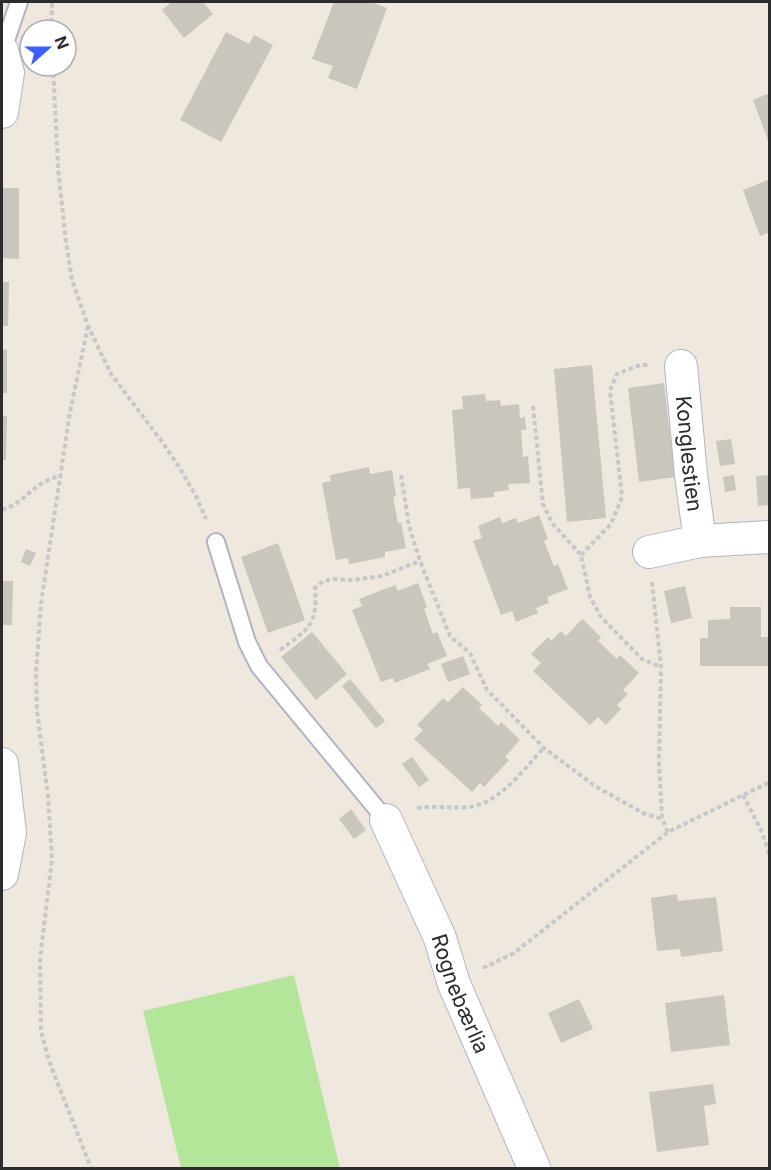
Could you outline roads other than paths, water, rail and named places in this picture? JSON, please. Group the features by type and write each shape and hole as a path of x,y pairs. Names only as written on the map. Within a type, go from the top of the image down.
{"street":[{"path":"2,51 8,73 2,112"},
{"name":"Konglestien","path":"681,366 691,475 700,541"},
{"name":"Konglestien","path":"649,552 700,541 770,537"},
{"path":"2,764 10,833 2,874"},
{"name":"Rognebærlia","path":"386,820 440,938 454,984 534,1168"}],"lane":[{"path":"2,51 19,2"},
{"path":"216,542 247,642 259,666 386,820"}]}
